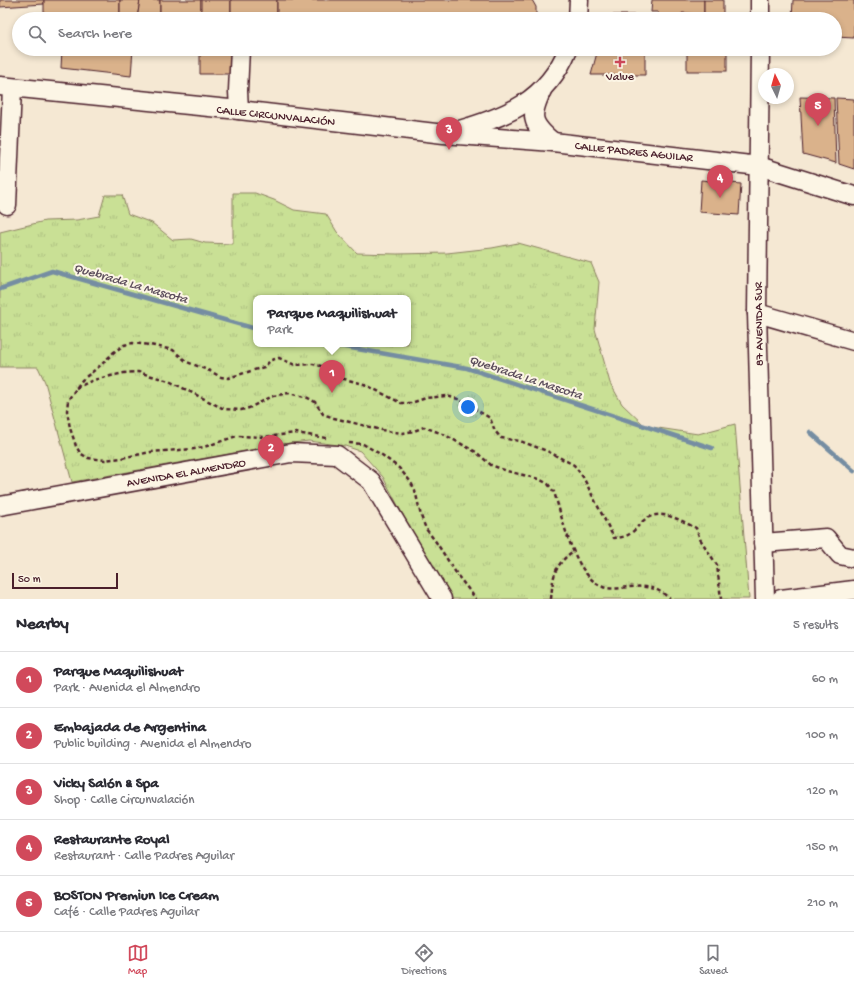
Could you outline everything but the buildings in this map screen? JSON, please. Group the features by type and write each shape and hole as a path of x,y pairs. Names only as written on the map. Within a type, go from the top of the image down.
{"street":[{"path":"578,12 579,0"},
{"path":"760,0 760,12"},
{"path":"239,110 238,91 240,56"},
{"path":"553,142 541,132 534,119 535,106 543,89 560,67 565,56"},
{"name":"87 AVENIDA SUR","path":"760,56 757,314 762,543 765,599"},
{"path":"6,87 7,205"},
{"name":"CALLE CIRCUNVALACIÓN","path":"6,87 239,110 444,134 553,142"},
{"path":"444,134 499,117 521,106 543,89"},
{"name":"CALLE PADRES AGUILAR","path":"553,142 759,166 854,196"},
{"path":"757,314 854,341"},
{"name":"AVENIDA EL ALMENDRO","path":"0,506 291,453 337,456 371,481 442,599"},
{"path":"762,543 826,538 840,555 854,558"},
{"path":"781,599 854,590"}],"path":[{"path":"670,599 663,592 647,586 605,588 594,582 582,568 573,551 554,492 548,484 539,479 507,471 491,465 476,452 442,434 424,428 414,431 386,431 334,418 323,414 315,402 308,398 289,393 273,396 249,408 241,410 224,409 169,381 138,372 124,373 101,378 75,388 82,380 101,366 114,352 124,345 133,343 173,350 187,362 210,370 221,377 228,378 264,367 271,360 279,358 295,364 313,364 321,366 336,376 364,384 401,404 411,403 426,398 446,396 458,398 490,418 495,431 501,438 520,441 547,451 574,465 583,477 614,538 622,538 630,535 644,520 652,516 664,515 677,518 696,528 700,539 717,565 721,599"},
{"path":"551,599 556,569 562,560 573,551"}],"green space":[{"path":"233,193 255,193 294,210 326,214 337,232 357,253 447,253 492,248 518,243 591,263 599,282 595,329 610,383 622,404 645,426 698,434 735,424 749,599 447,599 383,477 360,451 345,446 309,441 284,444 72,482 45,382 38,367 0,367 0,232 45,221 77,220 99,216 105,195 122,195 128,214 152,223 173,240 191,239 205,243 233,244"}],"waterway":[{"name":"Quebrada La Mascota","path":"0,289 52,271 253,328"},
{"name":"Quebrada La Mascota","path":"345,347 467,368 712,448"},
{"name":"Quebrada La Mascota","path":"810,432 854,471"}],"place":[{"name":"Value","path":"620,62"},
{"name":"BOSTON Premiun Ice Cream","path":"818,126"},
{"name":"Vicky Salón & Spa","path":"449,150"},
{"name":"Restaurante Royal","path":"720,198"},
{"name":"Parque Maquilishuat","path":"332,393"},
{"name":"Embajada de Argentina","path":"271,468"}]}
